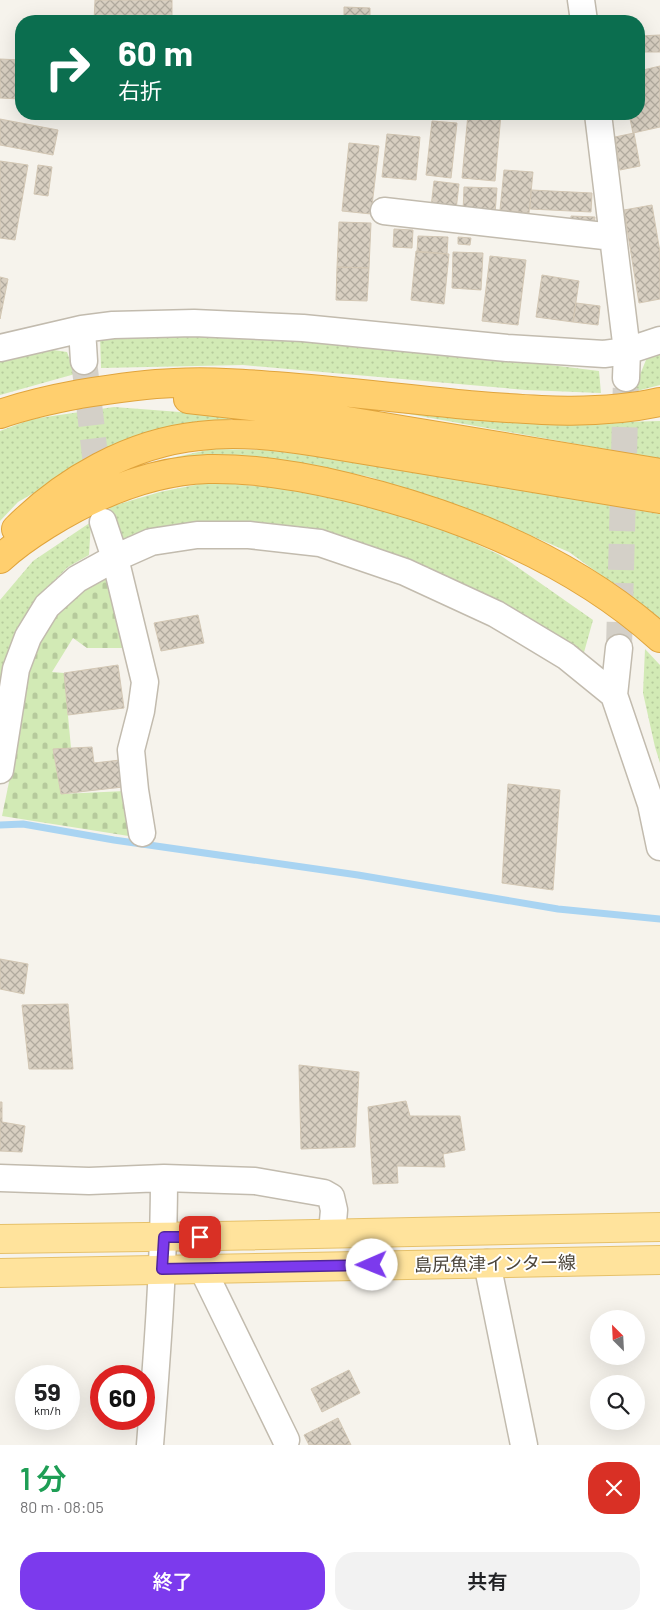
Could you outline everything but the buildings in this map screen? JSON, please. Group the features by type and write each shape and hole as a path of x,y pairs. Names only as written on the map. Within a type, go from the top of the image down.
{"highway":[{"path":"0,414 51,399 135,386 174,383 217,383 334,391 496,407 549,410 597,410 660,402"},
{"path":"51,399 132,396 219,401 660,473"},
{"path":"0,546 29,516 60,490 91,471 124,455 158,444 198,436 233,434 272,436 316,442 660,499"},
{"path":"0,558 64,514 96,497 136,482 206,469 243,469 282,473 369,492 418,506 518,546 564,570 607,597 644,623 660,638"}],"main road":[{"name":"島尻魚津インター線","path":"0,1239 660,1227"},
{"name":"島尻魚津インター線","path":"0,1273 660,1260"}],"street":[{"path":"582,0 583,15"},
{"path":"599,120 627,351 626,378"},
{"path":"384,211 613,237"},
{"path":"0,348 82,329 113,325 204,324 303,328 507,348 604,354 627,351 660,340"},
{"path":"82,329 84,361"},
{"path":"103,522 115,558 145,682 141,711 131,750 142,833"},
{"path":"0,770 16,669 28,637 46,606 78,579 115,558 151,542 197,535 249,535 320,543 405,572 496,614 566,656 614,695"},
{"path":"619,648 614,695 651,804 660,847"},
{"path":"0,1178 89,1181 164,1178 255,1181 324,1193 331,1197 334,1210 332,1233"},
{"path":"150,1445 160,1322 164,1237 164,1178"},
{"path":"487,1263 524,1445"},
{"path":"202,1268 286,1440"}],"green space":[{"path":"204,331 365,342 599,371 601,393 526,390 243,365 101,368 100,335"},
{"path":"40,348 67,352 75,374 0,395 0,358"},
{"path":"660,351 660,385 633,392 648,355"},
{"path":"114,407 237,418 148,435 65,475 18,502 0,521 0,431 32,419"},
{"path":"392,411 583,423 660,421 660,459"},
{"path":"212,449 265,450 340,459 660,514 660,618 569,552 481,514 370,477 309,465 241,456 158,461"},
{"path":"210,482 292,489 366,503 427,521 500,555 593,620 583,656 445,576 367,544 311,530 123,545 109,507 160,492"},
{"path":"91,522 89,555 68,567 38,596 16,633 0,689 0,600 33,561"},
{"path":"108,571 132,648 87,648 73,638 52,672 64,673 71,748 53,750 61,794 125,791 135,837 2,816 9,782 23,669 57,613 84,585"},
{"path":"645,649 660,665 660,763 643,693"}],"waterway":[{"path":"0,825 23,824 114,840 358,875 558,909 660,919"}],"tunnel":[{"path":"84,361 99,490"},
{"path":"619,648 626,378"}],"route":[{"path":"200,1237 164,1237 162,1269 372,1265"}]}
